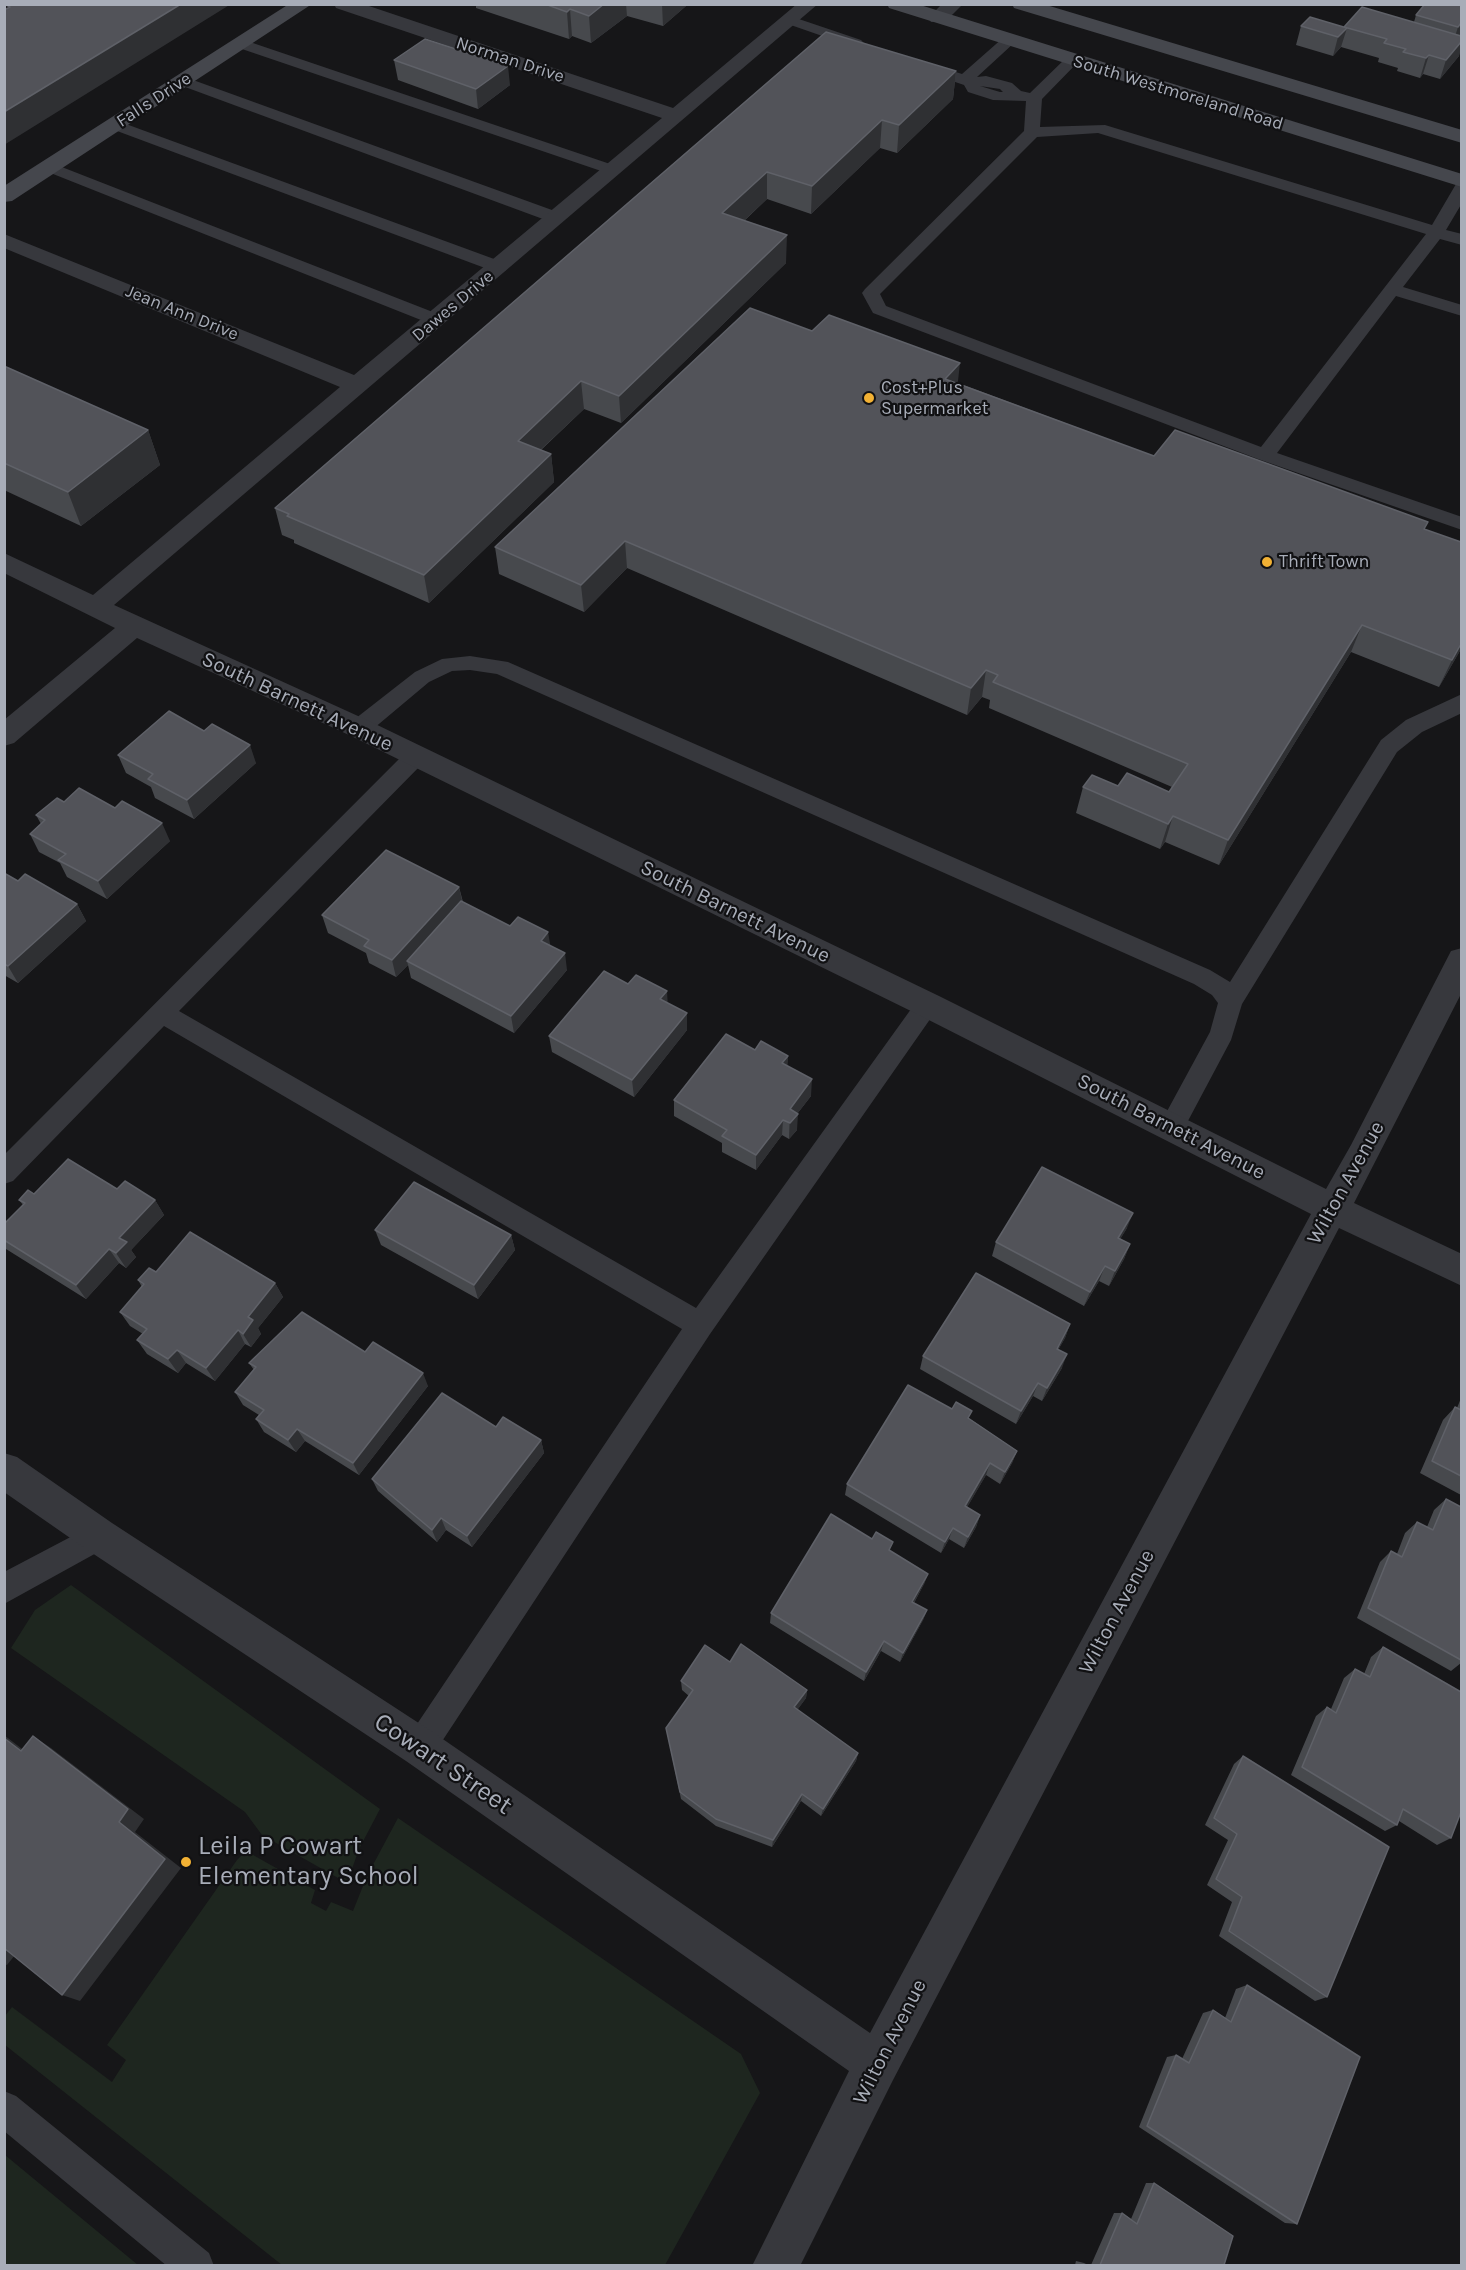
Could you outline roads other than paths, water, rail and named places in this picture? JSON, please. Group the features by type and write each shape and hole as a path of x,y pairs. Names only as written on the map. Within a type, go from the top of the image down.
{"main road":[{"name":"Falls Drive","path":"4,196 303,4"},
{"name":"South Westmoreland Road","path":"896,4 1461,181"},
{"name":"South Westmoreland Road","path":"1022,4 1461,137"}],"street":[{"name":"Norman Drive","path":"343,4 677,116"},
{"name":"Dawes Drive","path":"95,607 809,4"},
{"path":"938,18 954,4"},
{"name":"Jean Ann Drive","path":"4,240 359,386"},
{"name":"South Barnett Avenue","path":"4,562 134,626 359,728 928,1005 1172,1126 1332,1209 1461,1271"},
{"path":"4,736 134,626"},
{"name":"Wilton Avenue","path":"775,2265 878,2064 1306,1253 1363,1155 1461,960"},
{"name":"Cowart Street","path":"4,1470 99,1536 420,1748 878,2064"}],"lane":[{"path":"790,20 867,47"},
{"path":"967,81 1009,40"},
{"path":"241,44 613,170"},
{"path":"1032,132 1034,98 1072,60"},
{"path":"910,62 967,81 986,81 1006,86 1016,95 1034,98"},
{"path":"182,81 557,218"},
{"path":"115,125 499,267"},
{"path":"1461,240 1099,128 1032,132 871,293 879,309 1265,455 1461,524"},
{"path":"49,167 437,320"},
{"path":"1265,455 1436,232 1461,188"},
{"path":"1392,290 1461,311"},
{"path":"359,728 422,677 449,664 470,663 501,667 1202,977 1221,988 1230,1002"},
{"path":"1172,1126 1222,1033 1230,1002 1389,746 1414,726 1459,705 1461,700"},
{"path":"4,1173 415,757"},
{"path":"420,1748 700,1325 928,1005"},
{"path":"162,1013 700,1325"},
{"path":"4,1589 99,1536"},
{"path":"4,2108 196,2265"}],"place":[{"name":"Cost+Plus Supermarket","path":"869,398"},
{"name":"Thrift Town","path":"1267,562"},
{"name":"Leila P Cowart Elementary School","path":"186,1862"}]}
